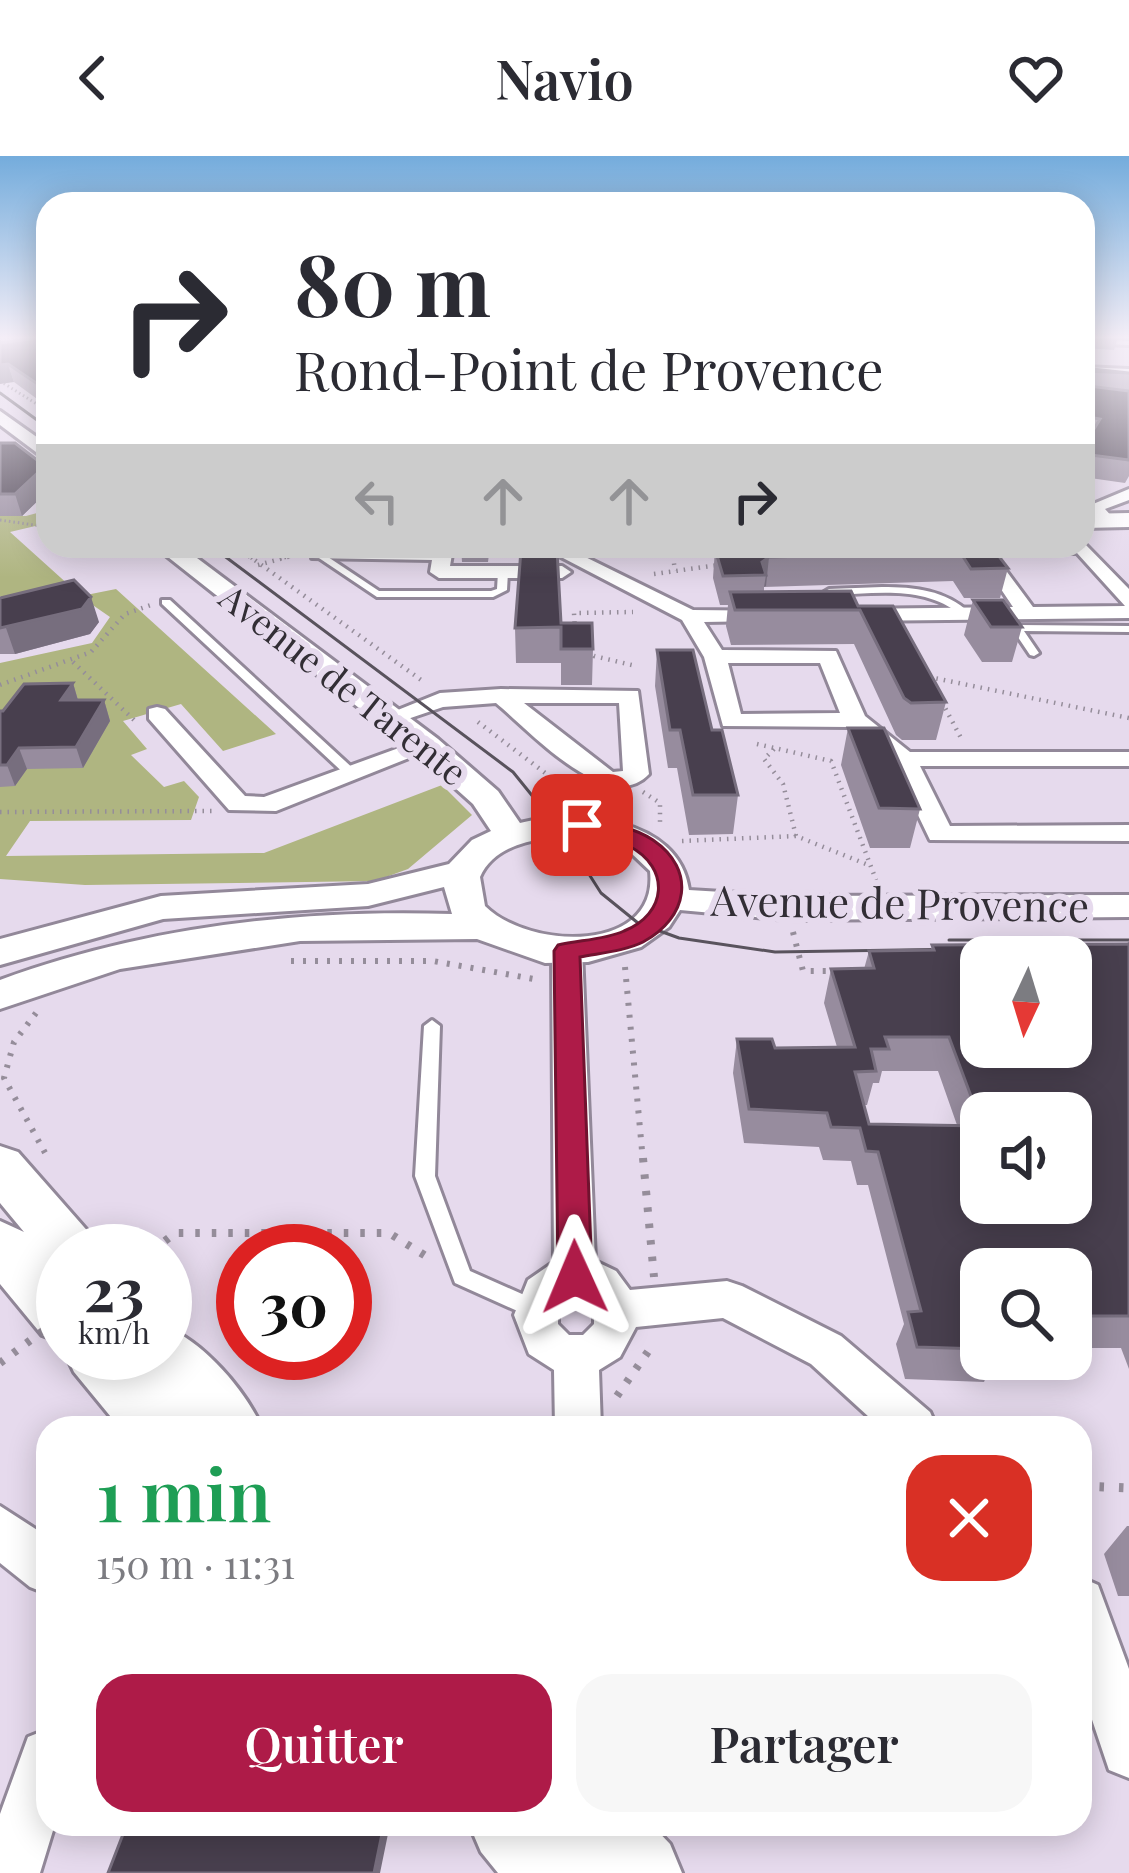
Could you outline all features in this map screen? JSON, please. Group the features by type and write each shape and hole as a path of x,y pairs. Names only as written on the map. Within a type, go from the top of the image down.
{"main road":[{"path":"0,1166 48,1224"},
{"path":"0,1244 36,1286"},
{"path":"118,1380 149,1416"},
{"path":"187,1380 220,1416"},
{"path":"520,1836 552,1873"},
{"path":"607,1836 640,1873"}],"street":[{"path":"2,419 36,443"},
{"path":"16,455 36,451"},
{"path":"1095,507 1129,494"},
{"name":"Avenue de Tarente","path":"184,558 427,746 516,826"},
{"path":"442,558 439,572 594,572"},
{"path":"570,558 680,611 781,612"},
{"path":"985,558 1017,618"},
{"path":"1092,558 1129,601"},
{"path":"680,611 715,657 731,721 855,720"},
{"path":"839,615 965,613 1017,618 1129,612"},
{"path":"715,657 827,656 855,720 904,759 940,834 1129,833"},
{"path":"390,718 447,698 500,696 630,696 636,774 626,780 606,779 500,696"},
{"path":"157,714 238,804 266,805 427,746"},
{"path":"904,759 1129,760"},
{"path":"485,928 463,900 465,871 475,856 516,826 589,826 643,844 661,859 672,878 672,897 656,922 567,967"},
{"path":"0,952 161,908 368,895 465,871"},
{"name":"Avenue de Provence","path":"672,897 701,904 787,908 1129,907"},
{"path":"0,995 91,960 209,937 418,926 485,928 536,948 567,967"},
{"path":"567,967 575,1277"},
{"path":"638,1306 609,1340 576,1353 543,1340 533,1309 553,1283 575,1277 599,1283 638,1306 727,1299 826,1350 900,1416"},
{"path":"576,1353 578,1416"},
{"path":"0,1531 36,1560"},
{"path":"1092,1639 1129,1750"},
{"path":"10,1873 36,1794"}],"lane":[{"path":"325,558 377,594 493,593 502,590 503,572"},
{"path":"813,592 925,592 952,600 965,613"},
{"path":"166,602 353,775"},
{"path":"1017,618 1129,629"},
{"path":"1017,618 1034,653"},
{"path":"432,1026 425,1176 462,1277 533,1309"}],"path":[{"path":"0,521 36,525"},
{"path":"250,558 447,698 584,803 600,805"},
{"path":"258,566 283,558"},
{"path":"673,558 675,571"},
{"path":"616,582 726,565"},
{"path":"0,685 73,662 91,652 125,614 166,602"},
{"path":"625,696 625,685 636,666 594,656 575,632 574,613 680,611"},
{"path":"881,614 887,625 904,630 971,758"},
{"path":"73,662 130,722 157,714"},
{"path":"929,677 1129,718"},
{"path":"731,721 723,730 740,741 831,761 886,905"},
{"path":"776,748 764,759 783,784 796,836"},
{"path":"626,780 660,803 660,828"},
{"path":"0,812 162,815 206,813 238,804"},
{"path":"649,822 680,841 690,854"},
{"path":"680,841 796,836 871,866"},
{"path":"787,908 803,971 847,971"},
{"path":"279,961 567,967"},
{"path":"615,1401 657,1338 638,1306 625,964"},
{"path":"38,1010 14,1042 4,1078 58,1175"},
{"path":"192,1233 388,1233 462,1277"},
{"path":"0,1363 36,1337"},
{"path":"1092,1486 1129,1488"}],"green space":[{"path":"36,513 36,526 10,532 36,558 81,596 116,589 276,734 223,751 181,704 123,721 147,749 131,755 164,787 184,781 199,797 191,820 30,821 6,856 264,853 442,785 472,815 408,869 375,881 85,885 0,879 0,663 92,643 110,617 84,599 4,600 0,596 0,516"}],"building":[{"path":"1095,418 1129,418 1129,460 1095,456 1095,427 1100,419"},
{"path":"0,443 15,443 36,459 36,474 15,494 0,494"},
{"path":"520,558 557,558 561,623 592,623 593,649 561,649 561,627 515,628"},
{"path":"718,558 768,558 762,562 766,575 723,576"},
{"path":"964,558 1000,558 1008,568 971,569"},
{"path":"74,580 91,597 82,609 0,628 0,598"},
{"path":"851,591 858,606 893,606 946,702 911,703 904,698 860,610 735,610 730,592"},
{"path":"973,600 1003,600 1022,627 991,627"},
{"path":"657,650 693,650 712,730 722,730 738,795 693,795 680,730 670,730"},
{"path":"73,683 61,700 104,700 76,747 19,748 7,765 0,765 0,711 24,684"},
{"path":"848,728 884,728 920,809 879,808"},
{"path":"1092,944 1129,944 1129,1316 1092,1316 1092,1248 960,1248 960,1348 917,1347 908,1312 921,1311 878,1152 866,1151 860,1128 831,1127 827,1113 749,1109 737,1039 772,1039 775,1048 855,1047 831,969 874,968 869,951 934,950 932,945 960,945 960,1067 949,1037 885,1037 889,1049 871,1049 876,1071 855,1072 869,1124 960,1126 960,1224 1092,1224 1092,1092 969,1092 961,1068 1092,1068"},
{"path":"122,1836 382,1836 374,1873 108,1873"}],"tram line":[{"path":"227,558 513,772 564,835 601,893 638,923 679,938 775,952 960,949"},
{"path":"949,940 1129,940"}],"route":[{"path":"575,1277 567,951 611,945 647,930 667,910 672,897 672,878 661,859 643,844 618,832 582,825"}]}
